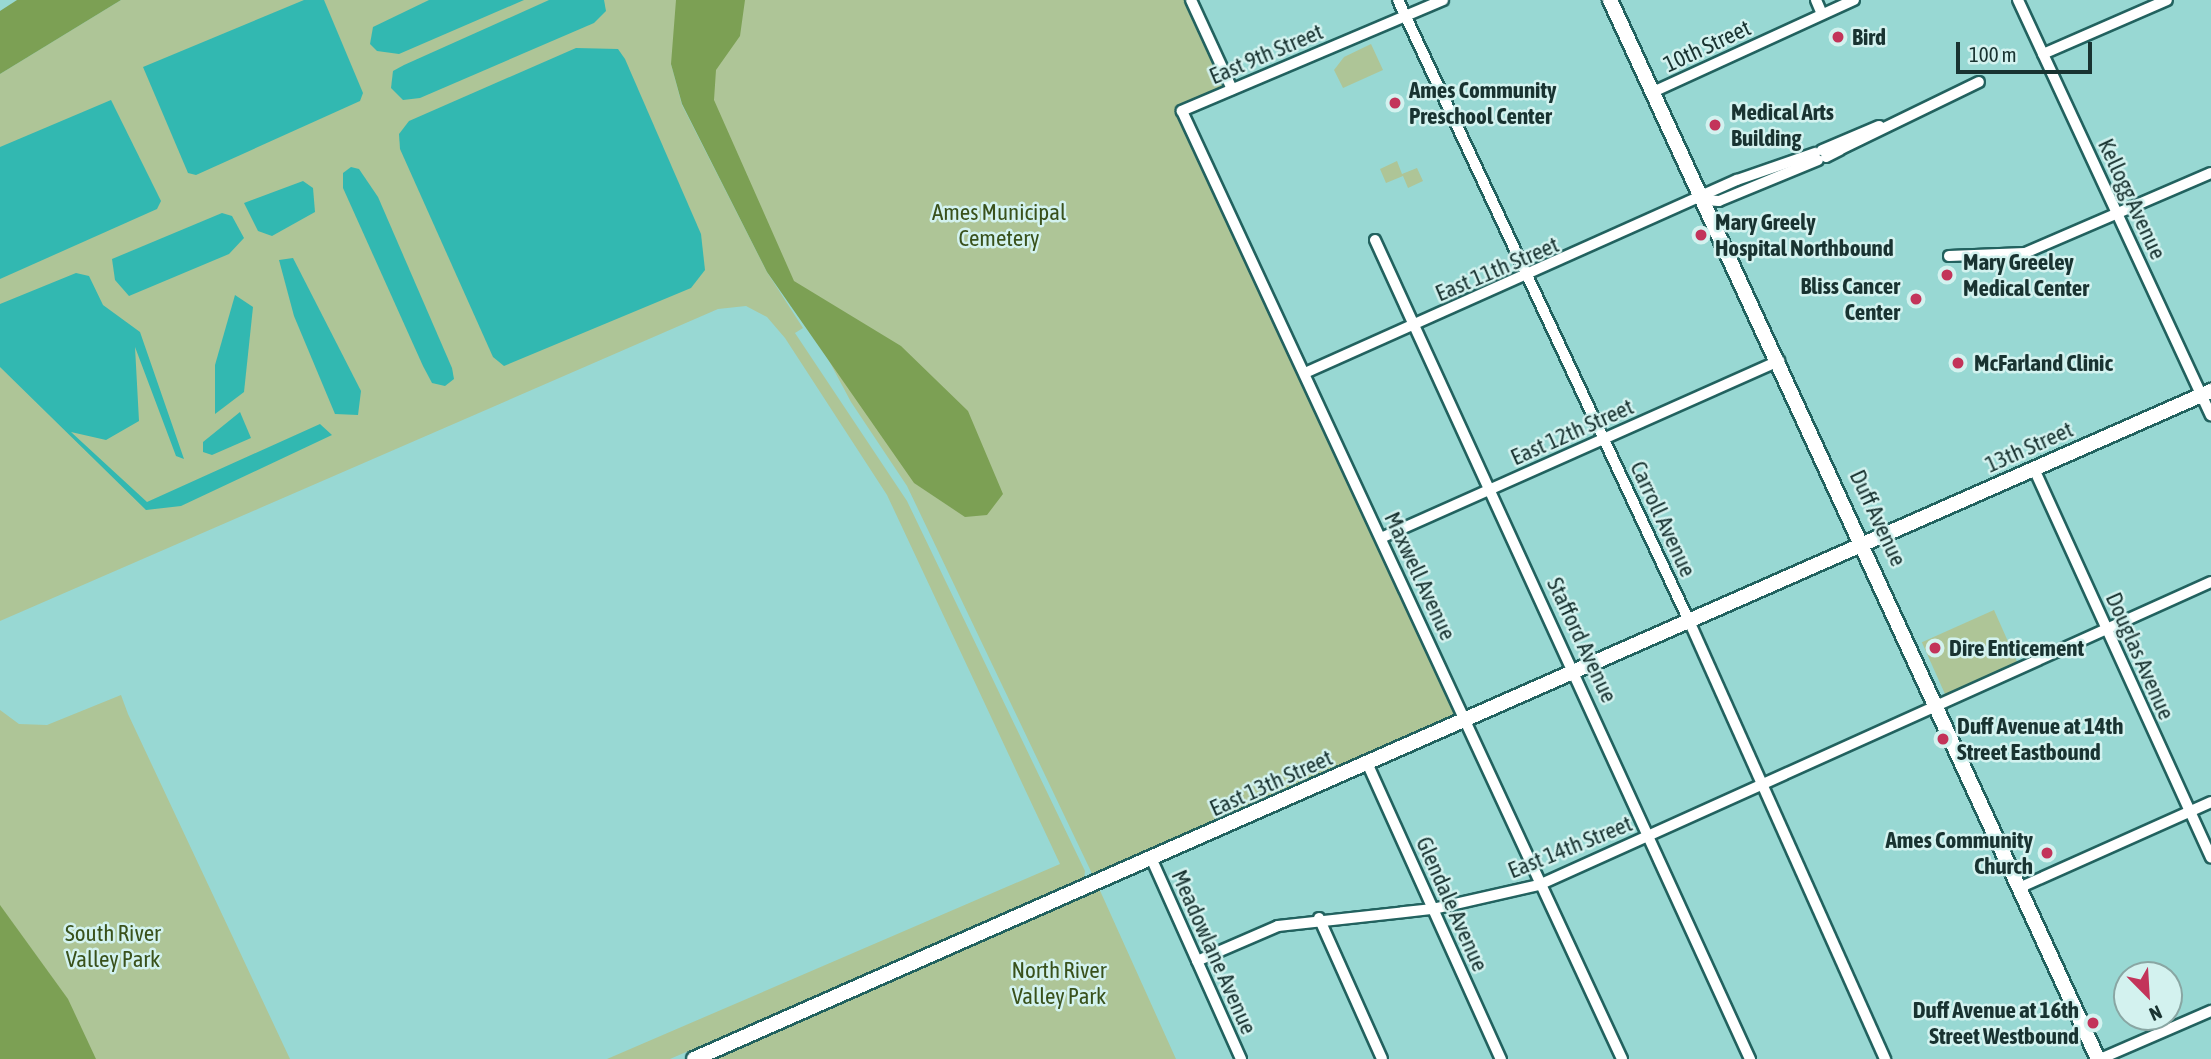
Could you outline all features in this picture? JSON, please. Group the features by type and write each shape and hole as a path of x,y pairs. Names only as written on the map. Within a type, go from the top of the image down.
{"main road":[{"name":"Duff Avenue","path":"1610,0 1939,705 2099,1059"},
{"name":"13th Street","path":"1865,545 2206,393"},
{"name":"East 13th Street","path":"694,1059 1467,722 1865,545"}],"street":[{"path":"1191,0 1233,89"},
{"name":"Carroll Avenue","path":"1398,0 1690,622 1885,1059"},
{"name":"East 9th Street","path":"1182,111 1443,0"},
{"path":"1815,0 1822,14"},
{"name":"10th Street","path":"1653,92 1854,0"},
{"name":"Kellogg Avenue","path":"2018,0 2118,214 2206,393 2211,415"},
{"path":"2043,54 2167,0"},
{"path":"1820,155 1979,82"},
{"name":"Maxwell Avenue","path":"1182,111 1622,1059"},
{"path":"1820,155 1842,149 1886,124"},
{"name":"East 11th Street","path":"1305,373 1704,200 1719,201 1820,155"},
{"path":"1949,256 2025,253 2211,173"},
{"name":"Stafford Avenue","path":"1375,240 1577,673 1750,1059"},
{"name":"East 12th Street","path":"1381,538 1779,361"},
{"name":"Douglas Avenue","path":"2034,469 2211,858"},
{"name":"East 14th Street","path":"1197,961 1278,926 1319,918 1433,909 1539,885 2211,582"},
{"name":"Glendale Avenue","path":"1368,765 1501,1059"},
{"path":"2021,887 2211,802"},
{"name":"Meadowlane Avenue","path":"1152,860 1241,1059"},
{"path":"1319,918 1382,1059"},
{"path":"2099,1059 2211,1010"}],"green space":[{"path":"17,0 121,0 0,74 0,11"},
{"name":"Ames Municipal Cemetery","path":"121,0 1191,0 1232,89 1182,111 1467,722 1097,884 907,486 851,402 671,64 682,105 767,272 803,328 795,333 907,501 1085,871 1084,879 670,1059 607,1059 1060,864 887,495 785,338 767,317 746,306 718,309 0,621 0,74"},
{"path":"676,0 745,0 740,36 716,70 714,100 794,281 901,346 968,411 1003,494 987,515 965,517 914,483 767,272 682,104 671,64"},
{"path":"1371,44 1383,70 1343,88 1334,70 1344,57"},
{"path":"1397,161 1402,174 1417,168 1423,181 1408,188 1403,176 1386,183 1380,169"},
{"path":"1994,610 2018,663 1945,695 1922,642"},
{"name":"South River Valley Park","path":"121,695 290,1059 0,1059 0,710 19,724 47,725"},
{"name":"North River Valley Park","path":"1097,884 1176,1059 694,1059"},
{"path":"0,905 68,999 96,1059 0,1059"}],"water":[{"path":"304,0 324,0 363,93 360,101 196,175 188,173 143,67"},
{"path":"429,0 524,0 399,54 377,51 370,44 373,27"},
{"path":"549,0 604,0 606,11 594,23 420,98 403,100 391,88 393,71"},
{"path":"576,48 618,49 625,59 701,234 705,270 691,288 504,366 493,357 400,149 399,134 409,121"},
{"path":"111,100 161,201 157,209 0,279 0,147"},
{"path":"351,167 359,169 378,197 452,368 454,379 445,386 432,383 423,366 343,188 343,173"},
{"path":"303,181 313,188 315,212 272,236 258,231 244,203"},
{"path":"222,213 232,216 244,238 229,254 129,296 115,280 112,259"},
{"path":"293,258 361,391 358,415 335,414 294,316 279,260"},
{"path":"76,273 89,276 103,305 140,332 184,459 176,456 135,347 139,421 106,440 71,432 147,502 320,424 332,435 181,506 146,510 0,367 0,304"},
{"path":"235,295 253,307 244,392 215,414 215,365"},
{"path":"240,412 251,438 212,455 203,452 203,442"}],"place":[{"name":"Bird","path":"1838,37"},
{"name":"Ames Community Preschool Center","path":"1395,103"},
{"name":"Medical Arts Building","path":"1715,125"},
{"name":"Mary Greely Hospital Northbound","path":"1701,235"},
{"name":"Mary Greeley Medical Center","path":"1947,275"},
{"name":"Bliss Cancer Center","path":"1916,299"},
{"name":"McFarland Clinic","path":"1958,363"},
{"name":"Dire Enticement","path":"1935,648"},
{"name":"Duff Avenue at 14th Street Eastbound","path":"1943,739"},
{"name":"Ames Community Church","path":"2047,853"},
{"name":"Duff Avenue at 16th Street Westbound","path":"2093,1023"}]}
